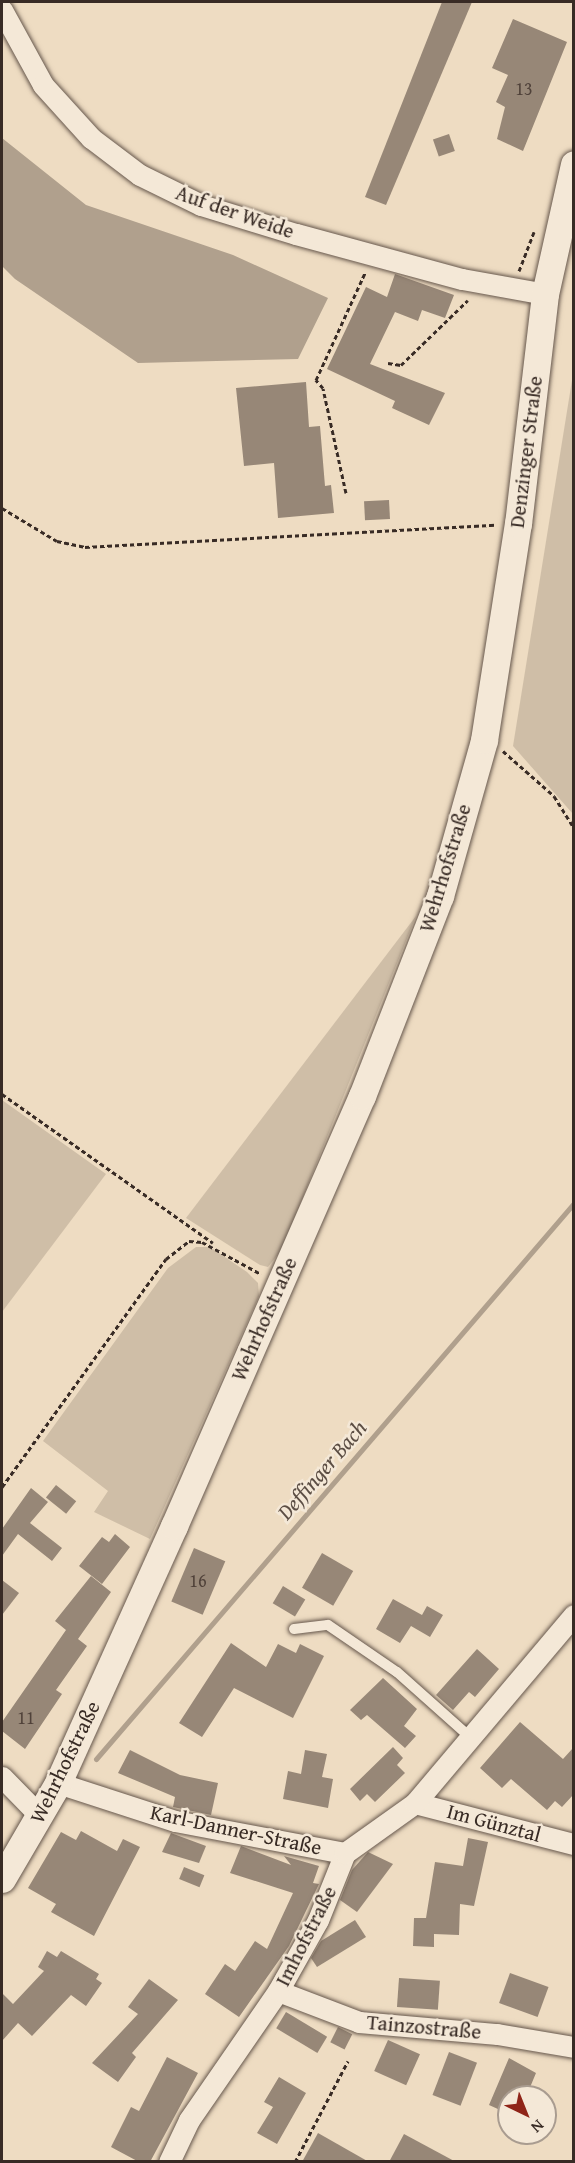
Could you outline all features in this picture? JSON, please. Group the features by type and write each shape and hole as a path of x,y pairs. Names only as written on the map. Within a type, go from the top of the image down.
{"street":[{"name":"Auf der Weide","path":"2,10 43,85 91,138 140,175 201,205 476,282 544,294"},
{"name":"Denzinger Straße","path":"484,740 518,524 544,294 573,164"},
{"name":"Wehrhofstraße","path":"2,1879 58,1783 362,1096 440,896 484,740"},
{"path":"345,1853 415,1803 573,1615"},
{"path":"2,1777 40,1816"},
{"name":"Karl-Danner-Straße","path":"58,1783 176,1821 345,1853"},
{"name":"Im Günztal","path":"415,1803 573,1844"},
{"name":"Imhofstraße","path":"169,2162 189,2120 278,1992 318,1920 345,1853"},
{"name":"Tainzostraße","path":"278,1992 359,2022 497,2034 573,2047"}],"lane":[{"path":"294,1629 327,1625 397,1672 470,1737"}],"path":[{"path":"346,493 323,388 316,380 374,255"},
{"path":"388,363 401,365 423,347 455,316 476,282"},
{"path":"2,508 57,541 85,547 518,524"},
{"path":"519,763 554,796 573,828"},
{"path":"2,1094 214,1244 249,1266"},
{"path":"2,1487 166,1259 189,1241 214,1244"},
{"path":"295,2162 348,2061"}],"shaded area":[{"path":"2,138 86,205 233,255 328,298 298,359 138,363 15,279 2,266"},
{"path":"573,374 573,814 513,746"},
{"path":"416,916 282,1249 268,1267 260,1265 186,1218"},
{"path":"2,1100 106,1174 2,1312"},
{"path":"196,1247 210,1247 247,1272 258,1283 259,1296 150,1539 94,1512 108,1491 43,1441 168,1268"}],"building":[{"path":"442,2 472,2 386,205 365,197"},
{"path":"513,19 567,42 523,151 497,139 505,107 496,102 508,75 492,68"},
{"path":"449,134 455,151 439,157 433,140"},
{"path":"395,274 454,295 445,318 422,310 418,321 395,312 370,364 445,393 429,425 392,408 395,401 327,369 366,287 387,297"},
{"path":"306,382 309,427 320,426 325,486 331,485 334,513 278,518 274,463 244,466 236,388"},
{"path":"389,500 390,519 365,520 364,501"},
{"path":"56,1485 76,1501 66,1514 46,1497"},
{"path":"31,1488 48,1502 30,1523 62,1548 52,1561 18,1534 2,1556 2,1529"},
{"path":"115,1534 130,1547 102,1584 79,1566 102,1537 109,1542"},
{"path":"194,1548 225,1561 203,1615 171,1601"},
{"path":"322,1553 353,1571 333,1606 302,1588"},
{"path":"91,1576 111,1592 78,1639 87,1646 56,1690 62,1694 25,1749 2,1731 2,1722 66,1630 55,1621"},
{"path":"2,1580 19,1593 2,1615"},
{"path":"283,1586 305,1599 295,1617 273,1603"},
{"path":"393,1599 422,1615 427,1606 443,1615 430,1637 411,1626 400,1643 376,1629"},
{"path":"231,1643 266,1667 278,1644 296,1653 300,1644 324,1656 293,1718 234,1688 202,1737 179,1723"},
{"path":"477,1649 499,1669 475,1697 469,1692 453,1710 436,1695"},
{"path":"383,1678 417,1709 404,1726 416,1736 405,1748 367,1715 361,1720 350,1710"},
{"path":"520,1722 563,1759 573,1748 573,1795 562,1807 555,1801 547,1810 511,1779 502,1788 480,1768"},
{"path":"393,1747 403,1758 397,1765 405,1773 375,1802 367,1794 360,1801 350,1789"},
{"path":"130,1750 180,1775 218,1783 211,1815 173,1807 175,1797 118,1773"},
{"path":"305,1750 327,1754 322,1777 333,1779 328,1808 283,1799 288,1771 301,1774"},
{"path":"81,1831 117,1851 123,1839 140,1847 94,1936 51,1912 56,1904 28,1888 61,1832 76,1840"},
{"path":"171,1833 206,1846 199,1863 162,1852"},
{"path":"468,1838 488,1842 474,1906 460,1904 459,1935 434,1934 434,1947 413,1946 414,1918 426,1918 435,1862 463,1866"},
{"path":"241,1846 291,1865 284,1856 319,1866 313,1883 319,1884 289,1946 239,2017 205,1994 225,1964 235,1971 255,1941 267,1949 293,1893 230,1873"},
{"path":"368,1852 393,1864 357,1912 340,1900 352,1870"},
{"path":"184,1867 204,1875 200,1887 179,1879"},
{"path":"355,1920 366,1937 317,1967 311,1958 321,1941"},
{"path":"47,1951 57,1957 61,1951 99,1974 96,1979 102,1983 86,2006 71,1995 32,2036 18,2023 2,2041 2,1993 13,2004 44,1971 38,1967"},
{"path":"510,1973 549,1987 538,2017 499,2003"},
{"path":"399,1978 440,1981 438,2010 397,2007"},
{"path":"149,1979 178,2000 132,2053 136,2057 118,2082 92,2063 138,2014 128,2007"},
{"path":"286,2012 327,2037 317,2053 276,2028"},
{"path":"338,2027 352,2034 345,2049 330,2042"},
{"path":"388,2040 420,2054 406,2085 374,2071"},
{"path":"449,2052 477,2063 461,2106 433,2095"},
{"path":"167,2057 198,2073 150,2162 139,2162 111,2147 131,2107 139,2111"},
{"path":"509,2058 536,2073 531,2085 498,2085"},
{"path":"279,2077 306,2093 277,2144 257,2133 273,2107 264,2102"},
{"path":"497,2086 497,2109 489,2105"},
{"path":"318,2133 369,2162 302,2162"},
{"path":"404,2134 456,2162 389,2162"}],"waterway":[{"name":"Deffinger Bach","path":"96,1759 574,1203"}]}
